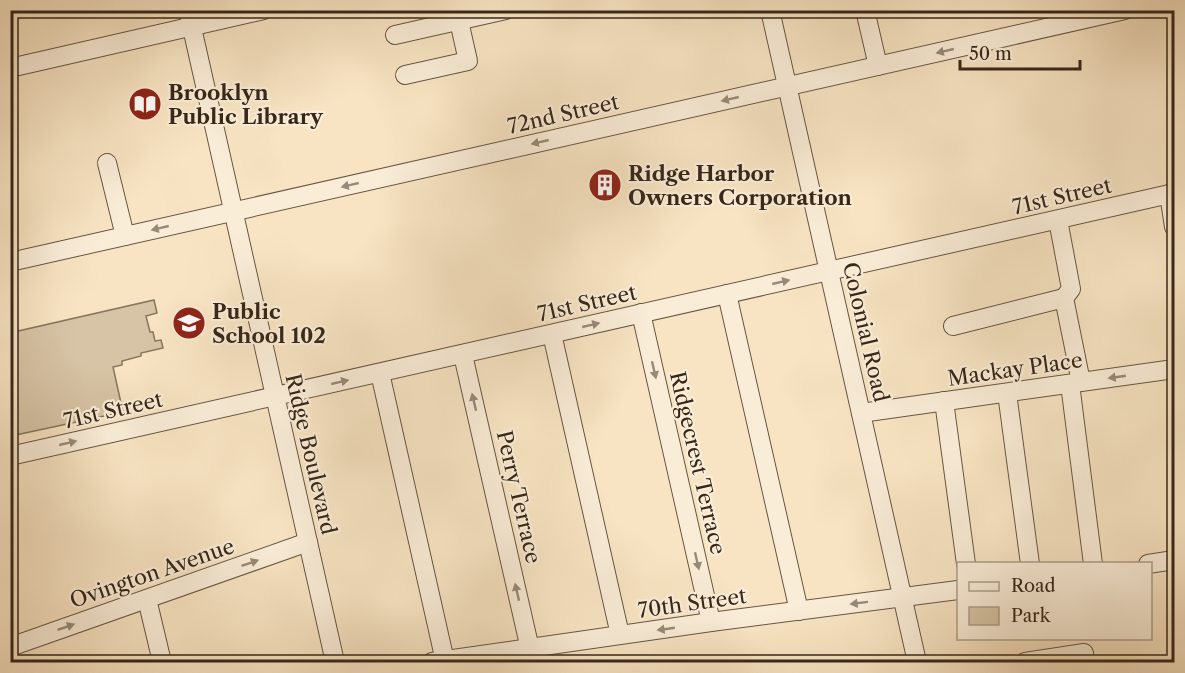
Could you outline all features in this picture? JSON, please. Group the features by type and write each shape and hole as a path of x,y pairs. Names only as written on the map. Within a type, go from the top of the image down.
{"street":[{"path":"10,68 190,19 264,10"},
{"path":"395,35 506,10"},
{"name":"Colonial Road","path":"770,10 917,663"},
{"path":"865,10 878,66"},
{"name":"72nd Street","path":"10,262 1125,10"},
{"name":"Ridge Boulevard","path":"190,19 335,663"},
{"path":"405,75 468,61 459,21"},
{"path":"107,163 124,236"},
{"path":"1172,194 1174,227"},
{"name":"71st Street","path":"10,456 1172,194"},
{"path":"953,326 1064,298 1071,289 1058,220"},
{"path":"727,294 799,611"},
{"path":"1064,298 1076,383 1093,562"},
{"name":"Ridgecrest Terrace","path":"641,313 711,622"},
{"path":"552,334 620,635"},
{"name":"Perry Terrace","path":"463,355 530,649"},
{"name":"Mackay Place","path":"861,413 1174,369"},
{"path":"380,373 439,662"},
{"path":"1007,393 1030,562"},
{"path":"944,401 966,562"},
{"name":"Ovington Avenue","path":"10,647 308,542"},
{"path":"1152,563 1174,560"},
{"name":"70th Street","path":"439,662 711,622 957,590"},
{"path":"147,598 162,663"},
{"path":"1025,663 1084,653"}],"green space":[{"path":"10,300 18,331 154,300 157,313 146,316 150,332 153,332 155,341 161,340 163,348 141,353 141,356 122,361 122,365 113,367 123,412 11,436"}],"place":[{"name":"Brooklyn Public Library","path":"145,104"},
{"name":"Ridge Harbor Owners Corporation","path":"605,185"},
{"name":"Public School 102","path":"189,323"}]}
